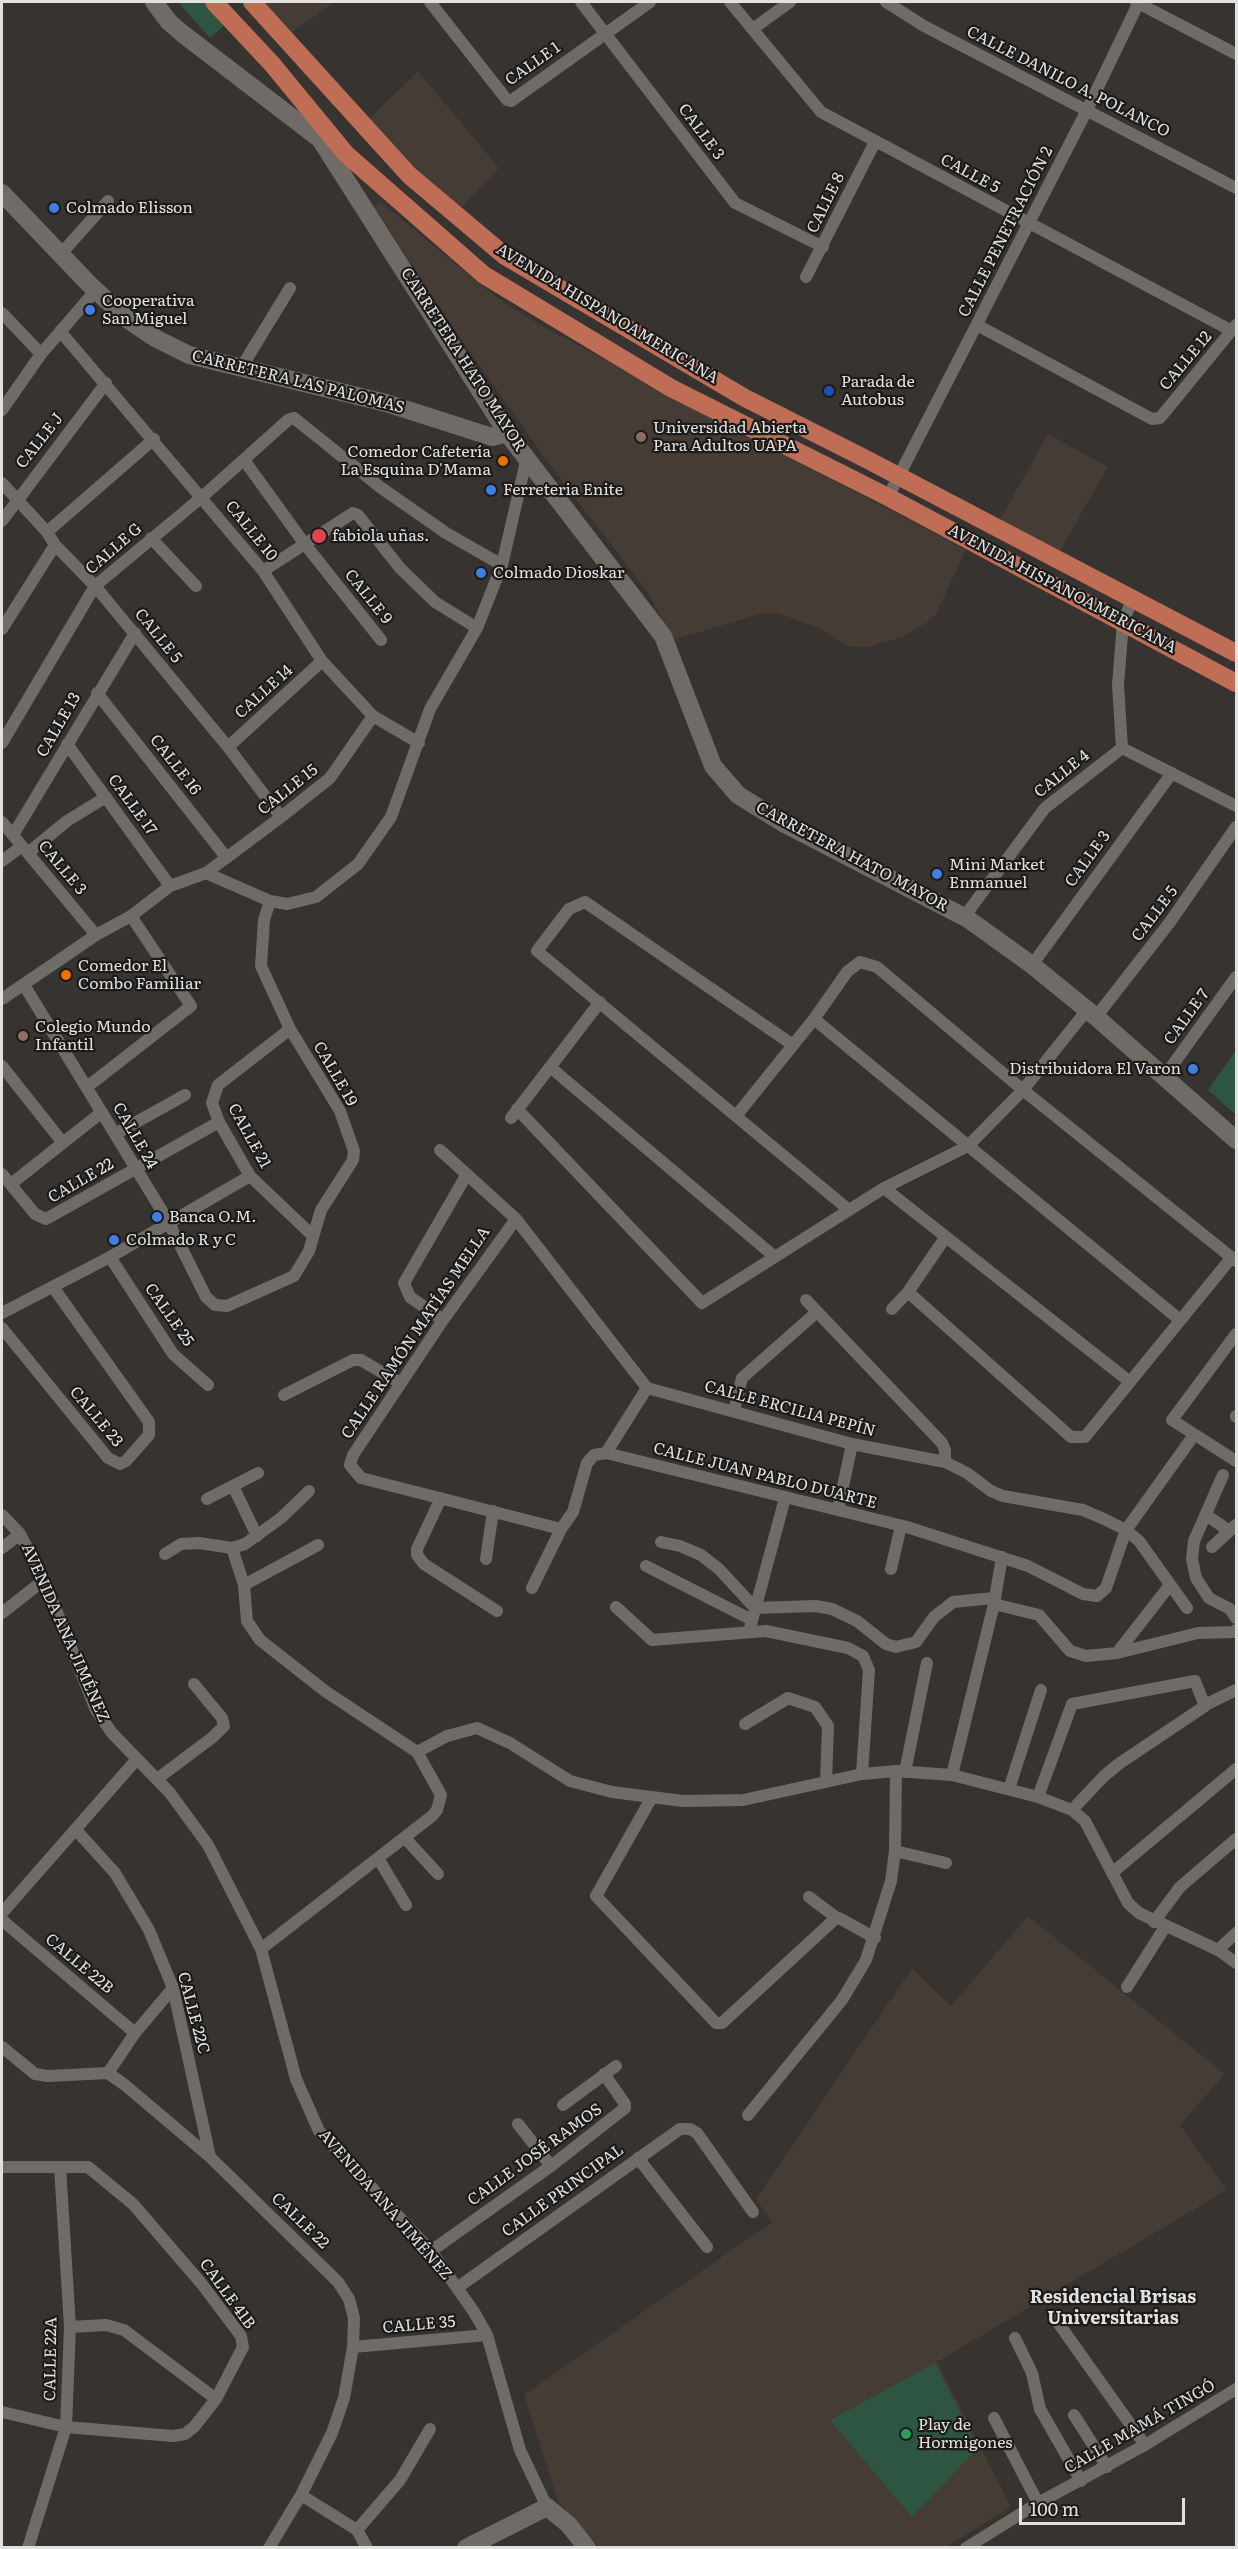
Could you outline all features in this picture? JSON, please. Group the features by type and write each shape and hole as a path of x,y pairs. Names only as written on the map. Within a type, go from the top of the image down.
{"main road":[{"name":"AVENIDA HISPANOAMERICANA","path":"252,2 409,175 505,255 745,398 1236,653"},
{"name":"AVENIDA HISPANOAMERICANA","path":"221,4 346,154 484,275 671,388 888,496 1236,682"}],"street":[{"name":"CARRETERA HATO MAYOR","path":"154,2 169,22 183,34 320,139 507,433 663,636 713,766 738,795 785,825 964,917 1032,965 1236,1140"},
{"name":"CALLE 1","path":"430,2 509,101 650,2"},
{"name":"CALLE 3","path":"581,2 735,203 823,247"},
{"name":"CALLE 5","path":"730,2 754,28 814,106 875,142 1029,224 1234,327"},
{"path":"754,28 790,2"},
{"name":"CALLE DANILO A. POLANCO","path":"886,2 924,26 1236,188"},
{"name":"CALLE PENETRACIÓN 2","path":"898,476 1087,110 1138,2"},
{"path":"1138,2 1236,54"},
{"name":"CALLE 8","path":"806,277 875,142"},
{"name":"CARRETERA LAS PALOMAS","path":"2,193 96,290 155,338 189,355 386,403 492,437 507,433"},
{"path":"60,255 108,201"},
{"path":"242,368 290,288"},
{"path":"2,410 41,354 96,290"},
{"path":"2,313 41,354"},
{"name":"CALLE 12","path":"977,325 1144,417 1160,418 1234,327"},
{"name":"CALLE 10","path":"60,331 154,439 263,571 322,661 373,716 419,743"},
{"name":"CALLE J","path":"2,521 16,499 106,383"},
{"name":"CALLE G","path":"2,743 95,585 202,497 288,420 294,418 380,487 446,533 502,565"},
{"path":"47,532 154,439"},
{"path":"206,873 270,901 286,904 316,897 358,864 392,817 430,709 477,628 502,565 527,457"},
{"name":"CALLE 9","path":"244,460 304,543 381,640"},
{"path":"888,496 898,476"},
{"name":"CALLE 5","path":"2,483 47,532 55,545 95,585 228,747 281,817"},
{"path":"263,571 349,513 358,515 400,568 428,595 477,628"},
{"path":"152,538 196,586"},
{"path":"2,629 55,545"},
{"path":"1133,598 1123,622 1118,685 1122,748 1236,806"},
{"name":"CALLE 13","path":"13,835 135,633"},
{"name":"CALLE 14","path":"228,747 322,661"},
{"name":"CALLE 16","path":"97,693 226,857"},
{"name":"CALLE 15","path":"2,999 96,935 131,916 171,886 206,873 281,817 330,778 373,716"},
{"name":"CALLE 17","path":"67,744 171,886"},
{"name":"CALLE 4","path":"964,917 1045,808 1122,748"},
{"name":"CALLE 3","path":"1032,965 1172,773"},
{"path":"2,861 25,849 106,797"},
{"name":"CALLE 3","path":"2,822 96,935"},
{"name":"CALLE 5","path":"550,1067 514,1114 702,1303 884,1188 968,1146 1023,1090 1170,922 1236,827"},
{"name":"CALLE 19","path":"215,1305 227,1306 294,1276 302,1266 321,1210 351,1167 354,1151 340,1111 290,1029 261,966 264,920 270,901"},
{"path":"793,1045 585,902 569,909 537,951 849,1210"},
{"path":"87,1087 191,1006 131,916"},
{"path":"736,1116 814,1019 847,972 860,962 877,967 1023,1090 1234,1259 1180,1320 1085,1437 1071,1437 908,1292"},
{"name":"CALLE 7","path":"1164,1077 1236,977"},
{"name":"CALLE 24","path":"24,985 168,1221 206,1297 215,1305"},
{"path":"600,1002 550,1067 775,1257"},
{"path":"814,1019 1180,1320"},
{"name":"CALLE 21","path":"290,1029 218,1085 212,1103 219,1122 250,1176 314,1236"},
{"path":"2,1066 63,1143"},
{"path":"114,1134 185,1095"},
{"path":"11,1184 102,1112"},
{"name":"CALLE 22","path":"2,1174 35,1214 46,1219 219,1122"},
{"path":"440,1150 516,1219 647,1388 606,1453 594,1455 587,1463 573,1512 561,1529 532,1588"},
{"path":"442,1320 410,1297 404,1283 467,1174"},
{"path":"2,1313 110,1257 168,1221 250,1176"},
{"path":"884,1188 1130,1382"},
{"name":"CALLE RAMÓN MATÍAS MELLA","path":"441,1498 368,1480 352,1470 353,1455 442,1320 516,1219"},
{"path":"892,1308 908,1292 945,1238"},
{"name":"CALLE 25","path":"110,1257 173,1354 208,1384"},
{"name":"CALLE 23","path":"2,1328 108,1458 120,1464 126,1461 149,1435 149,1422 53,1287"},
{"path":"806,1300 942,1443 945,1450 945,1462"},
{"path":"734,1411 742,1378 817,1312"},
{"path":"1235,1456 1194,1435 1173,1422 1173,1418 1236,1334"},
{"path":"284,1395 353,1360 361,1360 400,1383"},
{"name":"CALLE ERCILIA PEPÍN","path":"647,1388 852,1444 945,1462 1003,1496 1083,1510 1126,1530 1139,1541 1187,1608"},
{"path":"1126,1530 1194,1435"},
{"path":"838,1510 852,1444"},
{"name":"CALLE JUAN PABLO DUARTE","path":"606,1453 901,1526 1028,1566 1083,1594 1097,1596 1106,1588 1126,1530"},
{"path":"207,1499 258,1473"},
{"path":"1223,1475 1194,1541 1192,1559 1196,1578 1209,1598 1230,1609 1236,1618"},
{"path":"233,1486 257,1536"},
{"path":"165,1554 181,1544 199,1543 232,1548 257,1536 281,1518 309,1491"},
{"path":"496,1611 424,1564 417,1555 417,1549 441,1498 561,1529"},
{"path":"752,1620 785,1498"},
{"path":"486,1559 493,1511"},
{"name":"AVENIDA ANA JIMÉNEZ","path":"2,1515 20,1534 44,1580 96,1710 112,1733 170,1793 208,1845 261,1949 296,2079 319,2131 430,2251 458,2288 487,2335 520,2450 547,2507 568,2524 587,2547"},
{"path":"1206,1515 1232,1527 1212,1547"},
{"path":"891,1569 901,1526"},
{"path":"2,1548 20,1534"},
{"path":"661,1542 680,1546 701,1556 719,1569 752,1620"},
{"path":"244,1585 318,1545"},
{"path":"232,1548 244,1585 246,1621 260,1640 325,1691 417,1752 441,1795 437,1810 405,1838 261,1949"},
{"path":"952,1775 994,1601 1002,1557"},
{"path":"646,1566 781,1634 848,1648 863,1656 869,1670 862,1774"},
{"path":"2,1613 44,1580"},
{"path":"1117,1653 1170,1585"},
{"path":"616,1607 652,1641 816,1606 832,1609 857,1621 886,1644 904,1646 916,1642 934,1617 953,1602 994,1601 1039,1615 1070,1651 1086,1656 1117,1653 1198,1633 1235,1632 1236,1630"},
{"path":"748,2115 842,2000 866,1960 875,1938 891,1881 901,1772 927,1663"},
{"path":"1038,1797 1070,1706 1074,1703 1194,1681 1205,1705"},
{"path":"157,1779 213,1737 224,1726 222,1718 194,1684"},
{"path":"1009,1790 1041,1690"},
{"path":"1072,1810 1104,1776 1120,1763 1205,1705 1236,1690"},
{"path":"745,1724 788,1698 815,1707 828,1726 826,1781"},
{"path":"417,1752 447,1736 477,1728 510,1743 563,1779 612,1792 714,1802 743,1800 862,1774 901,1772 952,1775 1038,1797 1072,1810 1091,1830 1128,1903 1160,1924 1218,1950 1236,1963"},
{"path":"2,1913 137,1758"},
{"path":"1112,1873 1236,1769"},
{"path":"652,1797 596,1896 716,2023 722,2023 837,1918"},
{"name":"CALLE 22C","path":"76,1830 115,1873 149,1930 173,1988 210,2157"},
{"path":"405,1838 438,1874"},
{"path":"1127,1987 1180,1887 1236,1839"},
{"path":"895,1851 946,1863"},
{"path":"378,1858 406,1905"},
{"path":"809,1897 837,1918 875,1938"},
{"name":"CALLE 22B","path":"2,1920 135,2033"},
{"path":"1218,1950 1236,1933"},
{"path":"2,2047 35,2074 48,2076 108,2073 135,2033 173,1988"},
{"path":"562,2105 616,2066"},
{"name":"CALLE 22","path":"108,2073 210,2157 338,2282 349,2299 354,2318 354,2347 344,2398 335,2425 301,2495 269,2547"},
{"name":"CALLE JOSÉ RAMOS","path":"430,2251 551,2166 625,2108 625,2104 604,2074"},
{"path":"518,2124 551,2166"},
{"name":"CALLE PRINCIPAL","path":"458,2288 680,2129 690,2129 697,2133 753,2212"},
{"path":"638,2158 706,2247"},
{"name":"CALLE 41B","path":"2,2167 88,2167 134,2204 201,2283 241,2336 243,2347 216,2399 186,2434 173,2436 66,2427 2,2412"},
{"name":"CALLE 22A","path":"28,2547 66,2427 70,2327 60,2167"},
{"path":"1054,2317 1145,2445"},
{"path":"70,2327 106,2325 124,2330 216,2399"},
{"name":"CALLE 35","path":"354,2347 487,2335"},
{"path":"1015,2337 1032,2373 1040,2409 1082,2481"},
{"name":"CALLE MAMÁ TINGÓ","path":"966,2547 1145,2445 1236,2389"},
{"path":"1074,2415 1107,2467"},
{"path":"994,2418 1038,2504"},
{"path":"357,2530 400,2480 430,2429"},
{"path":"301,2495 357,2530 367,2547"},
{"path":"466,2547 547,2507"}],"shaded area":[{"path":"256,2 334,2 286,37"},
{"path":"418,71 499,168 455,214 363,125"},
{"name":"Universidad Abierta Para Adultos UAPA","path":"380,201 496,297 542,326 966,550 936,614 904,636 869,647 847,646 817,627 777,613 760,614 673,640 648,593 544,457 460,338 374,207"},
{"path":"1048,434 1108,467 1056,558 996,527"},
{"path":"1028,1916 1225,2074 1180,2125 1227,2190 937,2362 1011,2507 946,2547 599,2547 558,2501 524,2395 772,2222 756,2199 912,1968 951,2006"}],"green space":[{"path":"178,2 206,2 226,24 210,38"},
{"path":"1236,1050 1236,1115 1208,1090"},
{"name":"Play de Hormigones","path":"935,2363 978,2448 912,2517 830,2420"}],"place":[{"name":"Colmado Elisson","path":"54,208"},
{"name":"Cooperativa San Miguel","path":"90,310"},
{"name":"Parada de Autobus","path":"829,391"},
{"name":"Universidad Abierta Para Adultos UAPA","path":"641,437"},
{"name":"Comedor Cafetería La Esquina D'Mama","path":"503,461"},
{"name":"Ferreteria Enite","path":"491,490"},
{"name":"fabiola uñas.","path":"319,536"},
{"name":"Colmado Dioskar","path":"481,573"},
{"name":"Mini Market Enmanuel","path":"937,874"},
{"name":"Comedor El Combo Familiar","path":"66,975"},
{"name":"Colegio Mundo Infantil","path":"23,1036"},
{"name":"Distribuidora El Varon","path":"1193,1069"},
{"name":"Banca O.M.","path":"157,1217"},
{"name":"Colmado R y C","path":"114,1240"},
{"name":"Play de Hormigones","path":"906,2434"}],"district":[{"name":"Residencial Brisas Universitarias","path":"1113,2308"}]}
